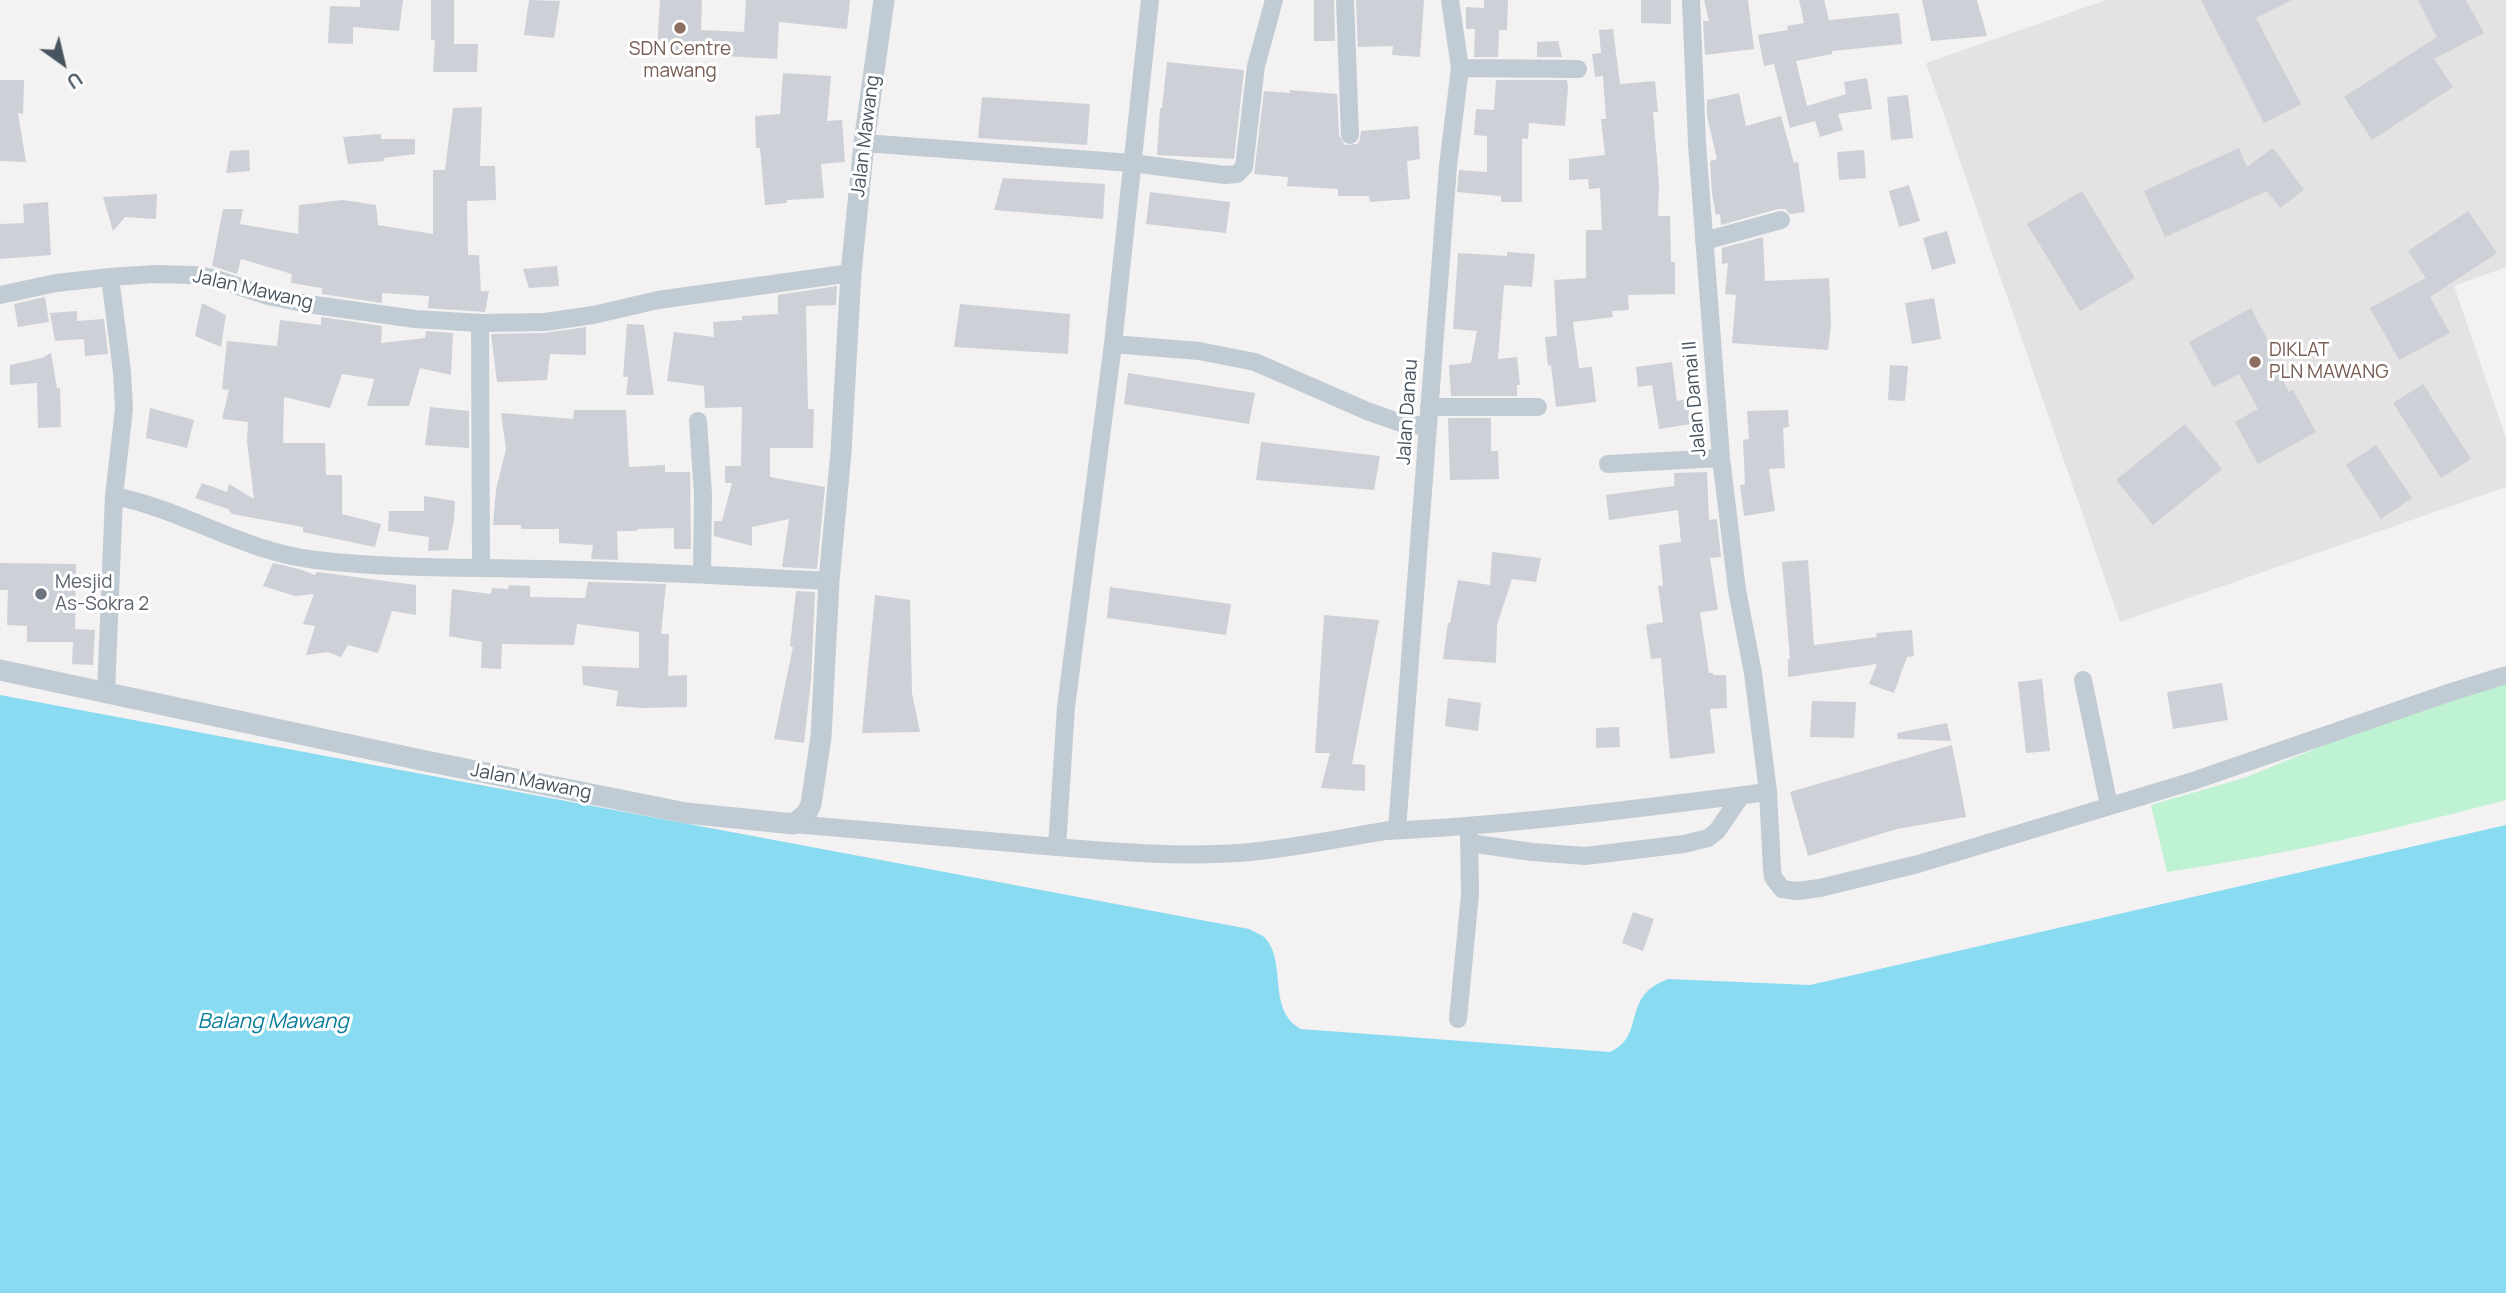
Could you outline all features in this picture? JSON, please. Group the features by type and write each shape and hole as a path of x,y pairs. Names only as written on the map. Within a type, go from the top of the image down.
{"street":[{"name":"Jalan Mawang","path":"794,824 807,813 814,792 821,737 851,272 864,143 884,0"},
{"path":"1057,847 1066,708 1113,344 1150,0"},
{"path":"864,143 1132,163 1225,175 1237,174 1243,171 1256,66 1273,0"},
{"path":"1345,0 1350,135"},
{"name":"Jalan Danau","path":"1388,830 1428,427 1448,166 1460,68 1450,0"},
{"name":"Jalan Damai II","path":"1690,0 1693,94 1721,458 1737,590 1753,673 1768,792 1773,877 1782,889 1797,891 1820,888 1918,864 2193,781 2506,675"},
{"path":"1460,68 1578,69"},
{"path":"1704,241 1781,220"},
{"name":"Jalan Mawang","path":"0,295 44,285 110,277 194,275 213,278 260,294 308,304 415,319 480,323 545,322 593,315 658,300 851,272"},
{"path":"106,693 114,496 124,400 110,277"},
{"path":"480,323 481,567"},
{"path":"1113,344 1199,351 1255,362 1367,411 1398,422 1428,427"},
{"path":"1429,407 1538,407"},
{"path":"698,421 703,494 702,574"},
{"path":"1608,464 1721,458"},
{"path":"114,496 146,503 237,541 276,553 316,560 427,568 481,567 702,574 829,581"},
{"name":"Jalan Mawang","path":"0,670 421,760 686,813 1155,855 1209,855 1272,850 1388,830 1469,835"},
{"path":"2083,680 2109,806"},
{"path":"1469,835 1768,792"},
{"path":"1469,835 1532,852 1584,856 1684,844 1708,838 1717,831 1741,796"},
{"path":"1459,1012 1470,894 1469,835"}],"shaded area":[{"name":"DIKLAT PLN MAWANG","path":"2106,0 2506,0 2506,267 2454,286 2506,438 2506,487 2120,622 1926,63"}],"green space":[{"path":"2506,682 2506,800 2337,841 2167,872 2151,805 2244,778 2378,723"}],"water":[{"name":"Balang Mawang","path":"0,695 1249,929 1264,937 1271,947 1284,1010 1290,1021 1301,1029 1610,1052 1619,1047 1629,1034 1644,995 1652,987 1668,979 1810,985 2506,825 2506,1293 0,1293"}],"building":[{"path":"360,0 403,0 399,31 353,27 353,44 328,43 330,6 360,7"},
{"path":"431,0 454,0 454,44 478,44 477,72 433,72 435,40 431,40"},
{"path":"529,0 560,1 554,38 524,35"},
{"name":"SDN Centre mawang","path":"660,0 702,0 701,30 744,32 746,0 850,0 847,29 779,22 777,59 657,52"},
{"path":"1314,0 1334,0 1335,41 1314,41"},
{"path":"1356,0 1424,0 1420,57 1392,55 1393,46 1358,47"},
{"path":"1484,0 1508,0 1507,30 1499,30 1498,57 1474,57 1475,29 1466,29 1466,7 1484,8"},
{"path":"1641,0 1671,0 1671,24 1641,23"},
{"path":"1704,0 1748,0 1754,49 1705,55 1703,21 1709,21"},
{"path":"1799,0 1824,0 1829,20 1899,13 1902,44 1832,51 1832,54 1796,61 1807,106 1846,94 1844,82 1867,78 1872,109 1838,114 1843,130 1820,137 1815,121 1790,128 1774,64 1764,66 1758,35 1788,30 1787,26 1804,23"},
{"path":"1922,0 1977,0 1987,36 1931,41"},
{"path":"2201,0 2292,0 2256,18 2301,104 2264,123"},
{"path":"2418,0 2466,0 2484,33 2434,59 2453,87 2372,140 2344,97 2437,37"},
{"path":"1613,29 1620,84 1655,81 1658,112 1653,112 1659,184 1658,216 1670,216 1675,294 1628,295 1629,310 1612,311 1613,317 1573,322 1579,368 1592,367 1596,402 1556,407 1545,337 1557,336 1554,280 1586,278 1586,230 1602,230 1600,188 1589,189 1588,179 1569,180 1569,159 1605,155 1601,119 1606,119 1603,76 1595,77 1592,54 1601,53 1599,30"},
{"path":"1558,41 1562,57 1537,57 1537,42"},
{"path":"1167,62 1244,70 1234,159 1157,155"},
{"path":"783,73 831,76 827,121 842,120 845,162 821,164 824,198 787,200 787,203 765,205 760,148 756,148 755,116 780,114"},
{"path":"0,80 24,80 23,114 18,113 26,162 0,161"},
{"path":"1496,80 1567,80 1565,126 1529,123 1528,139 1522,138 1522,202 1501,202 1501,196 1457,192 1459,170 1487,172 1487,136 1474,135 1476,109 1494,110"},
{"path":"1290,90 1337,94 1339,135 1345,145 1357,144 1361,131 1418,126 1420,159 1407,161 1410,199 1370,202 1369,196 1338,196 1338,189 1287,186 1288,177 1254,174 1264,91 1290,93"},
{"path":"1739,93 1746,126 1781,116 1794,163 1798,162 1805,212 1790,214 1785,209 1778,209 1721,225 1720,214 1716,215 1712,194 1710,161 1717,159 1707,116 1707,100"},
{"path":"1908,95 1913,138 1891,140 1887,97"},
{"path":"982,97 1090,104 1087,145 978,138"},
{"path":"482,107 480,166 495,166 496,200 467,201 468,255 479,255 481,291 489,291 485,312 428,308 429,296 382,293 382,303 322,294 322,288 291,283 292,274 241,259 237,274 212,266 223,209 243,209 240,224 298,234 299,205 343,200 376,205 378,225 433,234 433,170 445,170 453,108"},
{"path":"381,134 381,139 415,139 415,154 384,158 384,161 348,164 343,137"},
{"path":"2239,148 2247,167 2273,148 2304,190 2280,208 2267,191 2165,237 2144,191"},
{"path":"249,150 250,171 226,173 230,151"},
{"path":"1864,150 1866,178 1839,180 1837,152"},
{"path":"1003,178 1105,184 1103,219 994,210"},
{"path":"1909,185 1920,221 1899,227 1889,191"},
{"path":"2082,191 2135,278 2080,311 2027,224"},
{"path":"1150,192 1230,202 1226,233 1146,224"},
{"path":"157,194 156,219 125,217 113,231 103,197"},
{"path":"48,202 51,255 0,259 0,224 24,223 23,204"},
{"path":"2468,211 2497,253 2430,297 2450,333 2399,360 2370,308 2426,278 2408,251"},
{"path":"1947,231 1956,263 1932,270 1923,238"},
{"path":"1763,237 1765,281 1829,278 1831,324 1828,350 1732,343 1736,295 1725,294 1728,263 1722,264 1722,248"},
{"path":"1507,252 1535,254 1532,287 1504,285 1498,359 1517,357 1520,385 1517,385 1517,396 1451,396 1449,365 1471,363 1477,331 1453,329 1458,253 1507,256"},
{"path":"557,266 559,286 529,288 523,269"},
{"path":"837,286 836,305 806,306 808,409 814,409 813,448 770,448 770,477 825,487 817,569 782,567 789,519 752,527 752,546 714,536 714,521 722,521 732,483 725,483 725,466 741,466 742,407 705,408 704,386 667,381 674,332 714,337 713,322 742,320 742,316 778,314 778,295"},
{"path":"45,297 49,322 18,327 14,304"},
{"path":"1934,298 1941,339 1912,344 1905,303"},
{"path":"202,303 226,315 221,347 195,336"},
{"path":"960,304 1070,314 1068,354 954,347"},
{"path":"2251,308 2275,354 2270,357 2289,392 2293,390 2316,432 2258,464 2235,422 2258,409 2239,374 2213,387 2189,342"},
{"path":"77,311 77,321 104,319 108,354 85,356 84,339 55,341 50,313"},
{"path":"321,317 382,326 381,343 425,338 426,331 453,333 451,375 420,368 409,406 367,406 374,379 342,374 330,408 284,397 283,443 325,443 326,475 342,475 342,514 381,524 375,547 303,532 303,527 232,514 228,509 195,498 202,483 227,492 229,484 254,499 247,441 248,422 222,419 229,390 222,389 227,341 277,346 280,320 321,325"},
{"path":"627,324 644,325 654,395 626,395 628,377 623,377"},
{"path":"586,327 586,355 550,354 547,380 497,382 491,334 545,333"},
{"path":"51,353 57,388 60,388 61,427 38,428 37,383 10,385 10,365 42,358"},
{"path":"1672,362 1677,401 1686,399 1691,424 1659,429 1652,385 1638,387 1636,367"},
{"path":"1890,365 1908,366 1905,401 1888,400"},
{"path":"1128,373 1255,393 1249,424 1124,404"},
{"path":"2423,384 2471,459 2441,478 2393,403"},
{"path":"430,407 469,411 469,448 425,445"},
{"path":"150,408 194,420 187,448 146,438"},
{"path":"574,410 626,410 629,467 665,465 665,472 690,472 691,549 674,549 674,528 617,531 618,560 591,559 593,545 559,543 559,529 521,529 521,525 493,525 496,490 506,449 501,413 573,419"},
{"path":"1788,410 1789,427 1783,428 1785,468 1769,469 1775,511 1744,516 1740,485 1745,484 1743,440 1749,439 1747,411"},
{"path":"1448,418 1491,418 1491,451 1498,451 1499,479 1450,480"},
{"path":"2185,424 2222,469 2153,525 2116,480"},
{"path":"1261,442 1380,456 1374,490 1256,480"},
{"path":"2376,445 2412,498 2381,519 2346,465"},
{"path":"1707,472 1709,520 1717,519 1721,557 1710,558 1718,610 1700,612 1709,673 1726,675 1727,708 1710,709 1715,753 1670,759 1661,658 1651,659 1646,625 1663,622 1658,586 1663,586 1659,545 1681,542 1678,510 1609,520 1606,495 1674,486 1674,473"},
{"path":"424,496 455,501 448,550 428,551 429,537 388,531 389,511 424,511"},
{"path":"1492,552 1541,558 1536,582 1512,579 1497,625 1496,663 1443,659 1458,580 1490,585"},
{"path":"1808,560 1814,645 1877,637 1876,633 1912,630 1914,656 1907,657 1894,693 1869,684 1877,664 1788,677 1790,659 1782,562"},
{"name":"Mesjid As-Sokra 2","path":"0,563 76,564 75,629 95,630 93,665 72,664 73,642 27,642 27,626 7,625 8,590 0,590"},
{"path":"273,563 315,575 317,572 416,585 416,615 392,611 378,653 348,645 341,657 328,652 306,655 315,626 303,624 314,594 295,596 263,586"},
{"path":"588,582 666,584 661,634 669,634 668,676 687,675 687,707 616,706 618,691 583,685 582,666 639,668 639,632 577,624 574,645 502,644 501,669 481,668 482,642 449,636 452,589 491,594 492,588 508,589 509,585 530,586 530,597 585,598"},
{"path":"1110,587 1231,604 1226,635 1107,618"},
{"path":"796,591 815,592 811,680 804,743 774,739 793,647 790,646"},
{"path":"875,595 910,600 912,693 920,732 862,733"},
{"path":"1324,615 1379,620 1352,764 1365,765 1365,791 1321,788 1330,753 1315,753"},
{"path":"2042,679 2050,751 2026,753 2018,682"},
{"path":"2222,683 2228,720 2173,729 2167,692"},
{"path":"1448,698 1481,703 1478,731 1445,726"},
{"path":"1812,701 1856,702 1854,738 1810,737"},
{"path":"1947,723 1951,741 1898,739 1897,733"},
{"path":"1619,727 1620,747 1596,748 1596,728"},
{"path":"1952,745 1966,817 1897,829 1808,856 1790,792"},
{"path":"1633,912 1654,919 1643,951 1622,943"}],"place":[{"name":"SDN Centre mawang","path":"680,28"},
{"name":"DIKLAT PLN MAWANG","path":"2255,362"},
{"name":"Mesjid As-Sokra 2","path":"41,594"}]}
